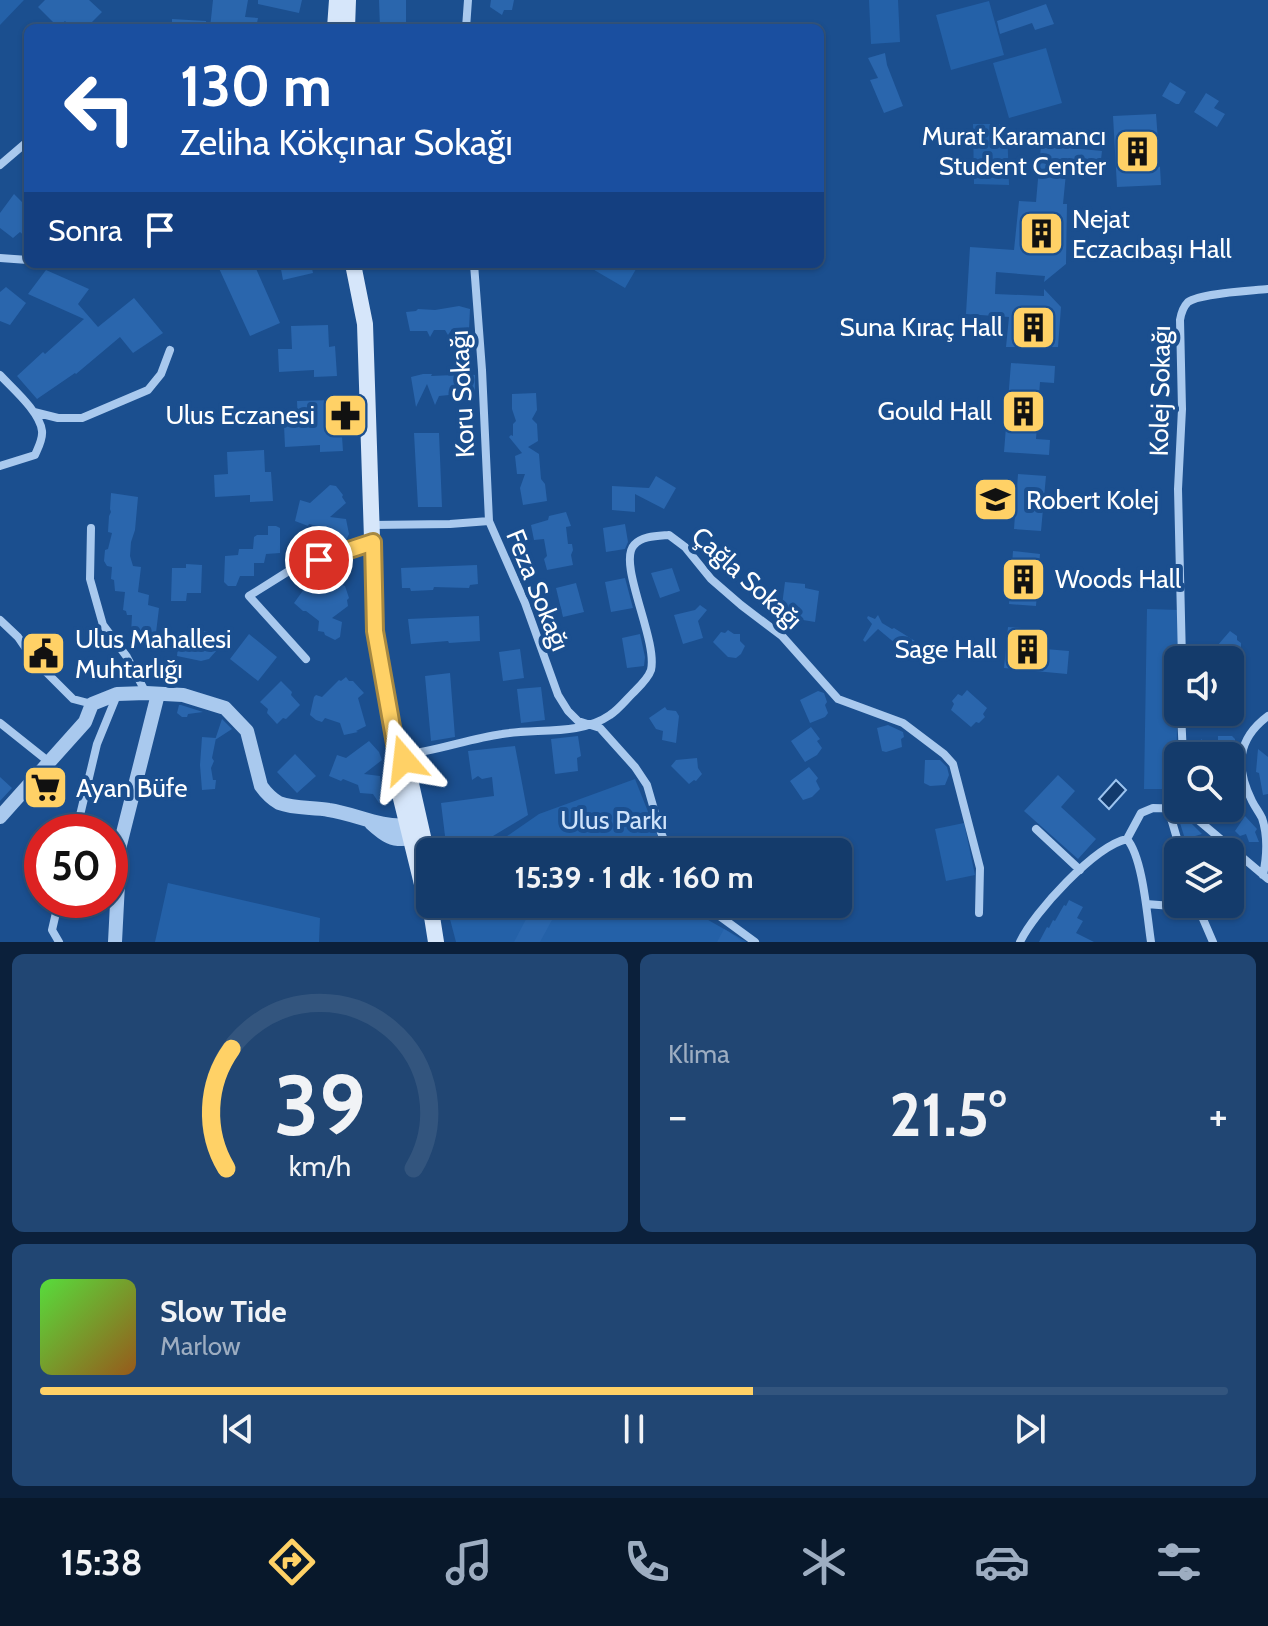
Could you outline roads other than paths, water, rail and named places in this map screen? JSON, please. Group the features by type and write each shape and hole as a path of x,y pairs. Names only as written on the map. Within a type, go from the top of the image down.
{"main road":[{"path":"337,0 337,24"},
{"path":"339,24 348,0"},
{"path":"354,268 365,324 375,631 397,755 407,766 417,838"},
{"path":"433,918 436,942"}],"street":[{"path":"466,24 468,0"},
{"path":"0,165 24,144"},
{"path":"0,258 24,260"},
{"name":"Koru Sokağı","path":"474,268 489,521"},
{"name":"Kolej Sokağı","path":"1182,646 1178,489 1182,409 1180,320 1188,302 1200,297 1268,289"},
{"path":"34,412 58,418 82,418 148,390 161,374 170,350"},
{"path":"0,375 34,412 42,431 35,455 0,466"},
{"name":"Feza Sokağı","path":"372,525 489,521 525,603 558,695 578,721 600,728 635,767 647,785 663,838"},
{"path":"91,528 90,579 103,625 152,694 120,845 115,942"},
{"name":"Çağla Sokağı","path":"397,755 423,753 503,733 569,729 610,716 650,672 649,646 628,558 633,545 647,537 669,535 685,547 711,579 782,636 838,699 903,723 953,764 980,868 979,913"},
{"path":"306,659 249,596 292,569 373,542"},
{"path":"0,620 73,699 92,704 117,694 183,695 225,708 247,731 261,786 277,802 330,810 415,830"},
{"path":"80,814 97,744 117,694"},
{"path":"1,814 85,722 92,704"},
{"path":"1266,877 1262,818 1244,782 1242,763 1244,744 1251,731 1268,716"},
{"path":"0,723 49,762"},
{"path":"1127,839 1141,813 1164,808"},
{"path":"371,822 416,860"},
{"path":"1201,822 1266,877"},
{"path":"1036,829 1080,870"},
{"path":"388,838 404,840 415,830"},
{"path":"1020,942 1045,906 1080,870 1116,841 1127,839"},
{"path":"1127,839 1133,847 1151,942"},
{"path":"1146,904 1164,905"},
{"path":"55,918 52,930 59,942"},
{"path":"722,918 755,942"},
{"path":"1203,918 1213,942"}],"place":[{"name":"Murat Karamancı Student Center","path":"1137,151"},
{"name":"Nejat Eczacıbaşı Hall","path":"1041,234"},
{"name":"Suna Kıraç Hall","path":"1034,327"},
{"name":"Gould Hall","path":"1023,411"},
{"name":"Ulus Eczanesi","path":"346,415"},
{"name":"Robert Kolej","path":"995,500"},
{"name":"Woods Hall","path":"1024,579"},
{"name":"Sage Hall","path":"1028,649"},
{"name":"Ulus Mahallesi Muhtarlığı","path":"44,654"},
{"name":"Ayan Büfe","path":"45,788"}],"park label":[{"name":"Ulus Parkı","path":"614,820"}]}
